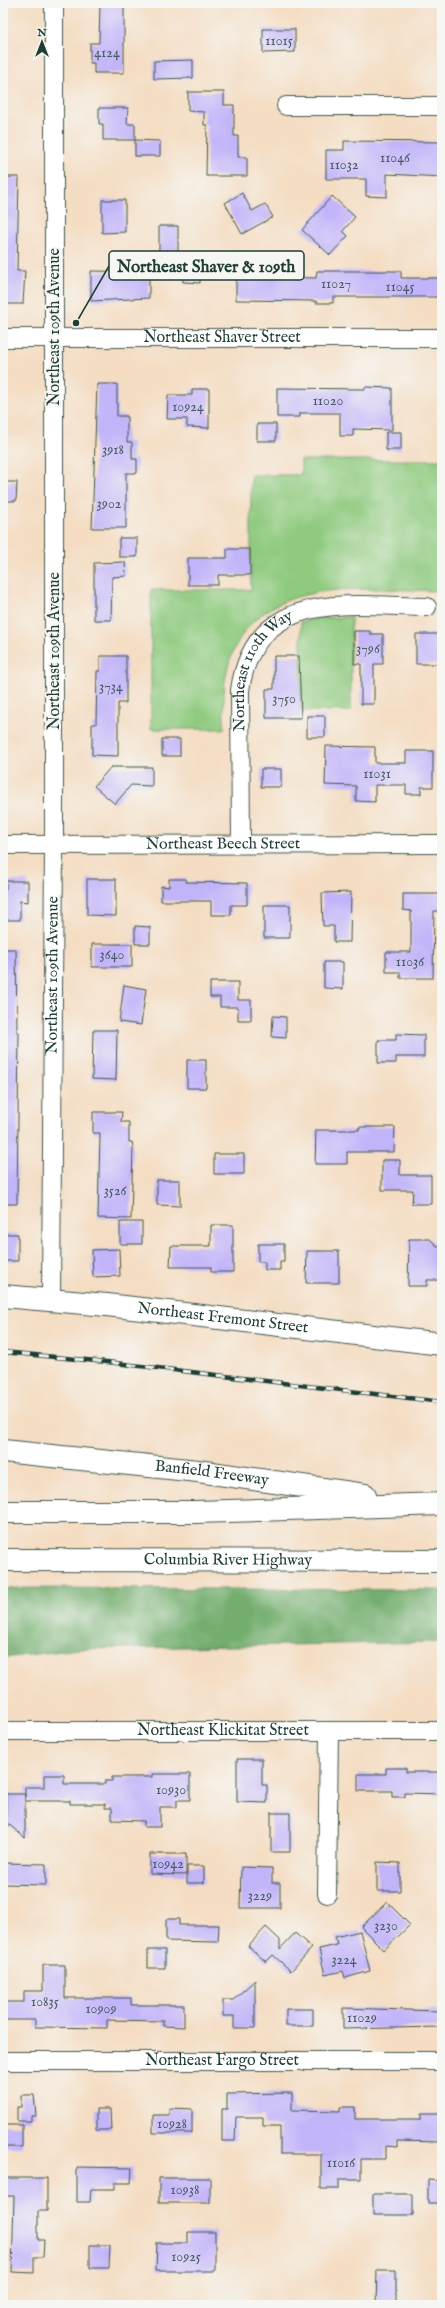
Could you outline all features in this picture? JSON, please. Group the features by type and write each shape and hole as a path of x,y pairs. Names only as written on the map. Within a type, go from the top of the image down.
{"main road":[{"name":"Northeast Fremont Street","path":"3,1296 51,1299 442,1344"},
{"name":"Banfield Freeway","path":"3,1451 198,1471 420,1503"},
{"path":"3,1512 196,1512 420,1503 442,1504"},
{"name":"Columbia River Highway","path":"6,1560 442,1561"}],"street":[{"name":"Northeast 109th Avenue","path":"51,1299 54,845 54,3"},
{"path":"286,106 442,106"},
{"name":"Northeast Shaver Street","path":"3,338 442,338"},
{"name":"Northeast 110th Way","path":"241,844 240,690 245,666 261,639 286,618 315,607 427,607"},
{"name":"Northeast Beech Street","path":"3,845 442,844"},
{"name":"Northeast Klickitat Street","path":"3,1731 442,1731"},
{"path":"327,1894 329,1731"},
{"name":"Northeast Fargo Street","path":"3,2061 442,2061"}],"green space":[{"path":"301,460 442,460 442,591 376,589 342,590 310,594 280,603 255,620 236,645 225,680 224,729 151,729 151,590 251,590 251,475 301,475"},
{"path":"351,617 351,711 301,711 301,622 320,618"},
{"path":"3,1589 442,1590 442,1642 78,1649 3,1658"}],"building":[{"path":"100,3 124,3 124,73 94,73 94,63 90,63 90,43 99,43"},
{"path":"263,29 295,29 295,52 263,53"},
{"path":"193,60 193,78 154,79 154,61"},
{"path":"188,92 224,92 224,105 234,105 234,136 238,136 238,157 247,157 247,176 206,176 207,125 204,125 204,112 188,111"},
{"path":"99,108 128,108 127,124 135,124 135,140 103,140 103,124 99,124"},
{"path":"135,140 160,141 160,156 135,156"},
{"path":"344,141 442,142 442,177 387,174 387,197 366,196 366,179 326,179 326,150 344,150"},
{"path":"3,177 19,177 17,271 25,271 23,304 3,304"},
{"path":"242,193 252,211 265,204 273,217 242,234 225,203"},
{"path":"332,196 355,217 343,231 348,236 330,255 302,230"},
{"path":"102,200 125,200 125,232 102,233"},
{"path":"159,226 178,226 178,253 159,253"},
{"path":"183,260 200,260 200,283 183,282"},
{"path":"231,260 255,260 256,277 316,278 317,271 401,271 401,278 442,278 442,297 333,297 333,303 316,303 316,301 236,300 236,277 231,277"},
{"path":"91,271 149,272 149,298 91,301"},
{"path":"97,384 117,384 117,416 127,416 127,442 132,442 132,459 137,459 137,473 126,473 126,528 92,528"},
{"path":"365,387 392,388 392,430 353,429 353,436 340,436 340,413 300,413 300,417 277,417 277,388 365,389"},
{"path":"192,389 209,389 209,428 187,427 187,419 167,419 168,395 192,395"},
{"path":"257,424 276,424 276,441 257,441"},
{"path":"386,432 401,432 401,450 386,450"},
{"path":"3,482 17,482 16,501 3,501"},
{"path":"119,538 137,538 137,557 119,557"},
{"path":"227,549 250,549 250,575 218,575 218,585 188,585 188,558 227,558"},
{"path":"125,562 126,576 112,577 111,620 94,620 94,563"},
{"path":"354,631 370,631 370,634 383,634 383,664 374,664 374,704 361,704 361,664 354,664"},
{"path":"416,634 442,634 442,664 416,664"},
{"path":"100,656 126,656 126,703 118,703 118,756 92,755 92,724 96,724 97,671 100,671"},
{"path":"274,656 299,656 301,718 266,718 266,689 274,689"},
{"path":"307,716 325,716 325,737 307,737"},
{"path":"162,739 180,739 180,756 162,756"},
{"path":"326,746 375,747 375,763 406,763 406,751 433,751 433,787 421,787 421,794 406,794 406,785 375,785 375,802 356,801 356,786 325,785"},
{"path":"111,767 152,767 152,786 131,785 115,804 94,786"},
{"path":"261,769 281,769 281,787 261,787"},
{"path":"87,879 116,879 116,916 87,915"},
{"path":"169,879 186,879 186,882 247,883 247,905 231,905 231,915 211,915 211,901 161,901 161,886 169,887"},
{"path":"6,881 28,881 28,902 20,901 20,920 3,920 3,889 6,889"},
{"path":"351,892 350,942 334,942 334,926 323,926 322,893"},
{"path":"403,894 442,894 442,911 434,911 433,978 400,978 400,972 386,972 386,952 411,952 411,911 403,910"},
{"path":"264,905 290,905 290,938 264,938"},
{"path":"135,926 150,927 150,944 135,944"},
{"path":"92,944 132,944 132,967 92,967"},
{"path":"3,949 16,949 17,1032 19,1032 17,1204 3,1204"},
{"path":"324,962 343,962 343,989 324,988"},
{"path":"210,982 238,982 238,1000 251,1000 251,1020 238,1020 238,1007 220,1007 220,997 210,997"},
{"path":"124,985 146,989 141,1025 119,1022"},
{"path":"273,1016 286,1017 286,1038 272,1037"},
{"path":"93,1030 117,1030 116,1080 92,1079"},
{"path":"396,1034 424,1035 424,1057 396,1057 396,1063 378,1063 378,1040 396,1040"},
{"path":"187,1060 206,1060 206,1088 187,1088"},
{"path":"93,1112 122,1112 121,1122 129,1122 129,1142 132,1142 133,1147 131,1219 98,1218 100,1133 93,1133"},
{"path":"359,1127 395,1127 394,1152 347,1152 347,1164 315,1164 316,1130 359,1130"},
{"path":"214,1154 244,1154 244,1174 214,1174"},
{"path":"382,1160 400,1160 400,1175 431,1175 431,1204 412,1204 413,1190 382,1190"},
{"path":"157,1180 180,1180 180,1206 157,1205"},
{"path":"120,1222 142,1222 142,1244 120,1244"},
{"path":"211,1225 233,1225 233,1272 211,1272 211,1267 170,1267 171,1246 211,1246"},
{"path":"3,1234 18,1234 18,1261 3,1261"},
{"path":"409,1239 430,1239 438,1247 442,1247 442,1280 427,1280 427,1286 408,1286"},
{"path":"258,1244 284,1244 284,1262 280,1262 280,1270 265,1270 265,1262 258,1262"},
{"path":"119,1249 120,1276 93,1277 92,1250"},
{"path":"307,1251 339,1251 339,1283 306,1283"},
{"path":"237,1759 262,1759 262,1785 267,1785 267,1803 237,1802"},
{"path":"386,1768 406,1768 406,1772 442,1772 442,1794 405,1793 405,1797 392,1797 392,1791 358,1791 358,1774 386,1774"},
{"path":"152,1774 190,1774 190,1800 177,1800 177,1807 160,1807 160,1827 144,1827 144,1821 112,1820 112,1808 105,1808 105,1804 70,1804 70,1801 25,1801 25,1787 44,1787 44,1775 64,1775 64,1784 105,1784 105,1781 112,1781 112,1777 152,1777"},
{"path":"6,1794 25,1794 25,1838 6,1822"},
{"path":"271,1813 290,1813 290,1852 271,1852"},
{"path":"150,1854 186,1854 186,1875 150,1874"},
{"path":"377,1862 400,1863 400,1891 377,1891"},
{"path":"3,1863 46,1864 46,1885 3,1884"},
{"path":"187,1866 204,1866 204,1883 187,1883"},
{"path":"241,1867 272,1868 272,1883 280,1883 280,1908 240,1908"},
{"path":"387,1902 410,1925 384,1950 361,1927"},
{"path":"166,1919 179,1919 179,1925 219,1925 218,1942 166,1941"},
{"path":"266,1927 280,1940 280,1949 295,1933 312,1948 291,1971 273,1955 266,1962 248,1946"},
{"path":"360,1931 370,1971 345,1978 343,1971 325,1975 319,1949 337,1945 335,1937"},
{"path":"148,1950 165,1950 165,1968 148,1968"},
{"path":"43,1965 65,1965 65,1998 131,1998 131,2005 184,2005 184,2027 163,2026 163,2021 107,2020 107,2028 35,2027 35,2020 3,2020 3,2002 24,2002 24,1991 43,1991"},
{"path":"255,1980 255,2028 234,2028 234,2016 223,2016 223,2000 233,2000"},
{"path":"343,2008 439,2011 439,2027 343,2029"},
{"path":"286,2009 313,2009 313,2026 286,2026"},
{"path":"292,2093 292,2110 340,2111 340,2107 355,2107 355,2119 421,2119 421,2114 442,2114 442,2142 397,2141 397,2147 386,2146 386,2159 361,2159 361,2179 339,2179 339,2189 321,2189 321,2154 280,2154 280,2126 263,2126 263,2117 236,2117 235,2141 222,2141 222,2109 227,2109 227,2094"},
{"path":"21,2095 34,2095 36,2116 31,2116 31,2121 17,2121 17,2107 21,2107"},
{"path":"169,2108 192,2109 192,2133 153,2133 153,2115 169,2115"},
{"path":"96,2109 110,2109 111,2130 96,2130"},
{"path":"3,2125 22,2125 22,2147 3,2147"},
{"path":"77,2167 132,2168 131,2183 115,2183 115,2189 91,2189 90,2202 77,2202"},
{"path":"5,2178 47,2178 47,2211 38,2211 38,2240 44,2240 43,2257 34,2257 34,2273 12,2272 14,2196 5,2196"},
{"path":"159,2178 210,2178 210,2203 159,2203"},
{"path":"428,2180 442,2181 442,2203 428,2203"},
{"path":"373,2194 413,2194 413,2215 373,2215"},
{"path":"188,2232 215,2232 215,2271 156,2271 157,2243 188,2243"},
{"path":"90,2245 110,2245 109,2268 90,2268"},
{"path":"377,2270 396,2270 396,2305 376,2305"}],"railway":[{"path":"3,1352 107,1362 442,1402"}],"place":[{"name":"Northeast Shaver & 109th","path":"76,323"}]}
